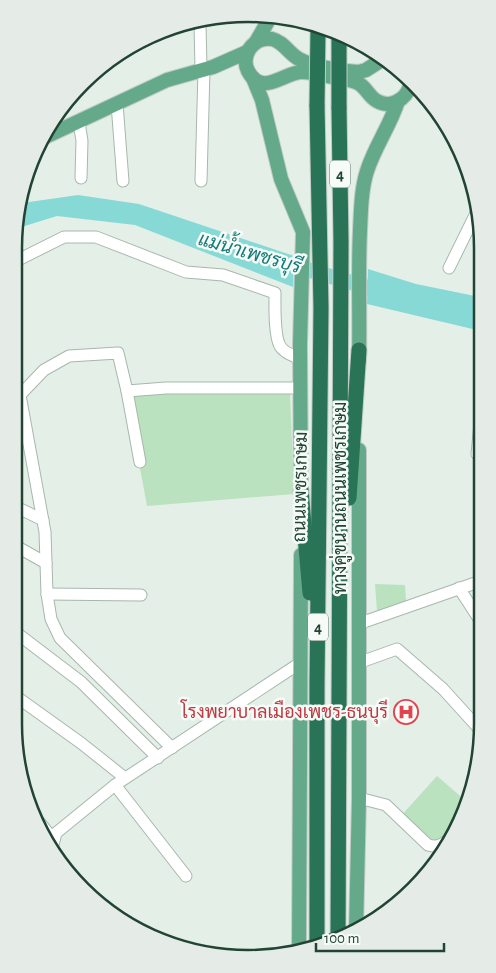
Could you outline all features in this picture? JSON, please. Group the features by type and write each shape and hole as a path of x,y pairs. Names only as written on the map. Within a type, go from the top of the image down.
{"highway":[{"name":"ถนนเพชรเกษม","path":"317,940 317,684 321,308 317,105 318,33"},
{"name":"4","path":"338,931 341,242 338,107 339,42"},
{"path":"339,631 359,350"},
{"path":"301,490 317,684"},
{"path":"339,855 342,930"}],"main road":[{"path":"54,133 166,80 206,69 247,52 256,42 265,23"},
{"path":"256,42 270,39 277,41 301,60 350,72 366,70 376,63"},
{"path":"247,52 245,59 250,75"},
{"path":"206,69 236,69 258,81 272,83 290,74 302,72 358,83 377,101 384,104 404,95"},
{"name":"4","path":"250,75 262,100 281,180 302,232 299,944"},
{"name":"ทางคู่ขนานถนนเพชรเกษม","path":"357,922 359,798 359,250 361,201 367,172 378,144 404,95"}],"street":[{"path":"201,28 206,69 201,181"},
{"path":"117,104 123,181"},
{"path":"79,122 82,141 81,178"},
{"path":"449,268 472,221"},
{"path":"23,258 64,237 96,237 186,272 223,275 275,294 276,322 280,346 288,354 300,359"},
{"path":"23,392 44,370 70,356 118,353 140,462"},
{"path":"127,391 166,388 301,388"},
{"path":"23,411 43,520 47,594 51,619 60,638 172,748"},
{"path":"23,510 43,520"},
{"path":"23,550 46,563"},
{"path":"358,624 473,584"},
{"path":"459,588 473,610"},
{"path":"47,594 141,595"},
{"path":"23,638 81,682 158,758"},
{"path":"358,663 397,650 443,689 473,722"},
{"path":"54,840 56,833 115,785 300,663"},
{"path":"23,702 125,778"},
{"path":"115,785 186,876"},
{"path":"359,798 386,805 428,845 437,847"}],"green space":[{"path":"125,387 290,392 294,494 147,506"},
{"path":"375,584 405,585 406,601 377,611"},
{"path":"437,776 462,797 450,825 436,848 400,817"}],"water":[{"path":"78,195 139,204 294,256 293,287 135,225 57,216 23,226 27,202"},
{"path":"368,269 416,284 473,296 473,329 367,304"}],"waterway":[{"name":"แม่น้ำเพชรบุรี","path":"275,260 387,293"}],"place":[{"name":"โรงพยาบาลเมืองเพชร-ธนบุรี","path":"406,712"}]}
